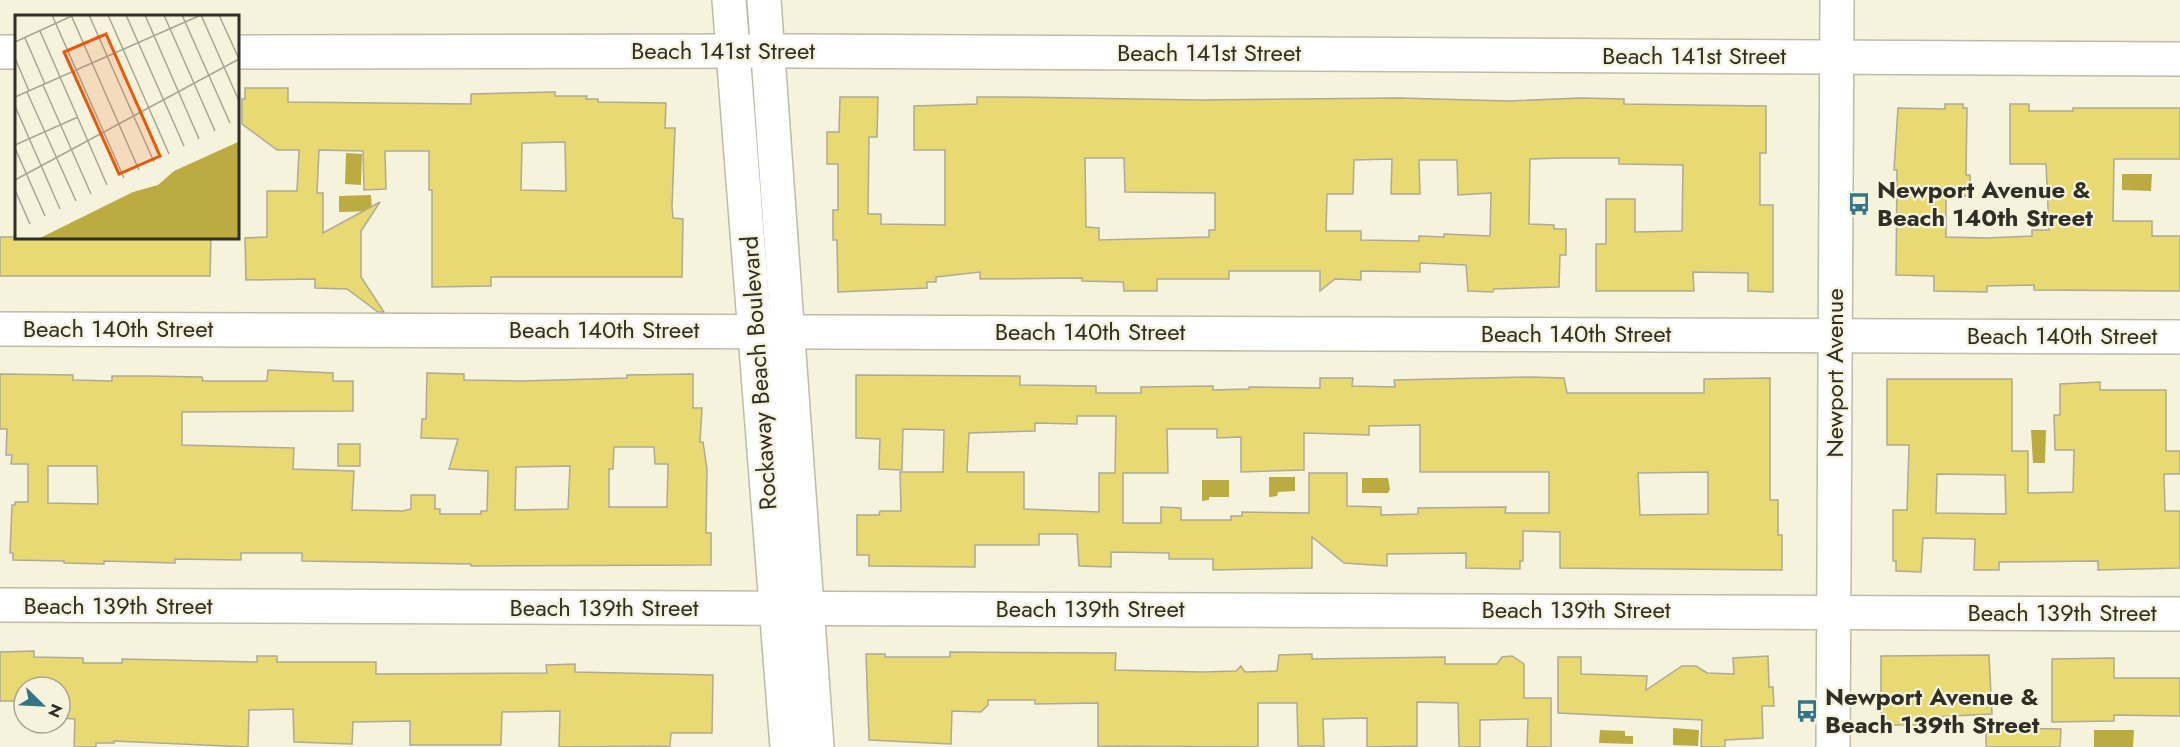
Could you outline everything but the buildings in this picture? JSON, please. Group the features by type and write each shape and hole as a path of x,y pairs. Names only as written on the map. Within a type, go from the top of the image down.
{"street":[{"name":"Rockaway Beach Boulevard","path":"729,0 733,51 771,330 793,609 817,747"},
{"name":"Rockaway Beach Boulevard","path":"764,0 771,330"},
{"name":"Newport Avenue","path":"1833,747 1837,0"},
{"name":"Beach 141st Street","path":"238,52 766,51 2180,59"},
{"name":"Beach 140th Street","path":"0,329 771,330 2180,337"},
{"name":"Beach 139th Street","path":"0,605 2180,614"},
{"name":"Rockaway Beach Boulevard","path":"787,747 793,609"}],"shaded area":[{"path":"346,153 362,154 361,185 345,184"},
{"path":"2122,174 2152,174 2151,191 2122,190"},
{"path":"371,195 372,211 339,212 339,196"},
{"path":"2031,430 2046,430 2045,463 2033,463"},
{"path":"1269,477 1295,477 1295,491 1278,492 1277,496 1269,497"},
{"path":"1362,478 1388,478 1390,489 1388,493 1362,493"},
{"path":"1202,480 1229,480 1229,497 1209,497 1209,500 1202,501"},
{"path":"1673,728 1699,730 1698,746 1673,745"},
{"path":"1600,730 1625,731 1625,736 1633,736 1633,744 1599,743"},
{"path":"2094,730 2134,730 2133,747 2094,747"}],"place":[{"name":"Newport Avenue & Beach 140th Street","path":"1859,204"},
{"name":"Newport Avenue & Beach 139th Street","path":"1807,711"}]}
